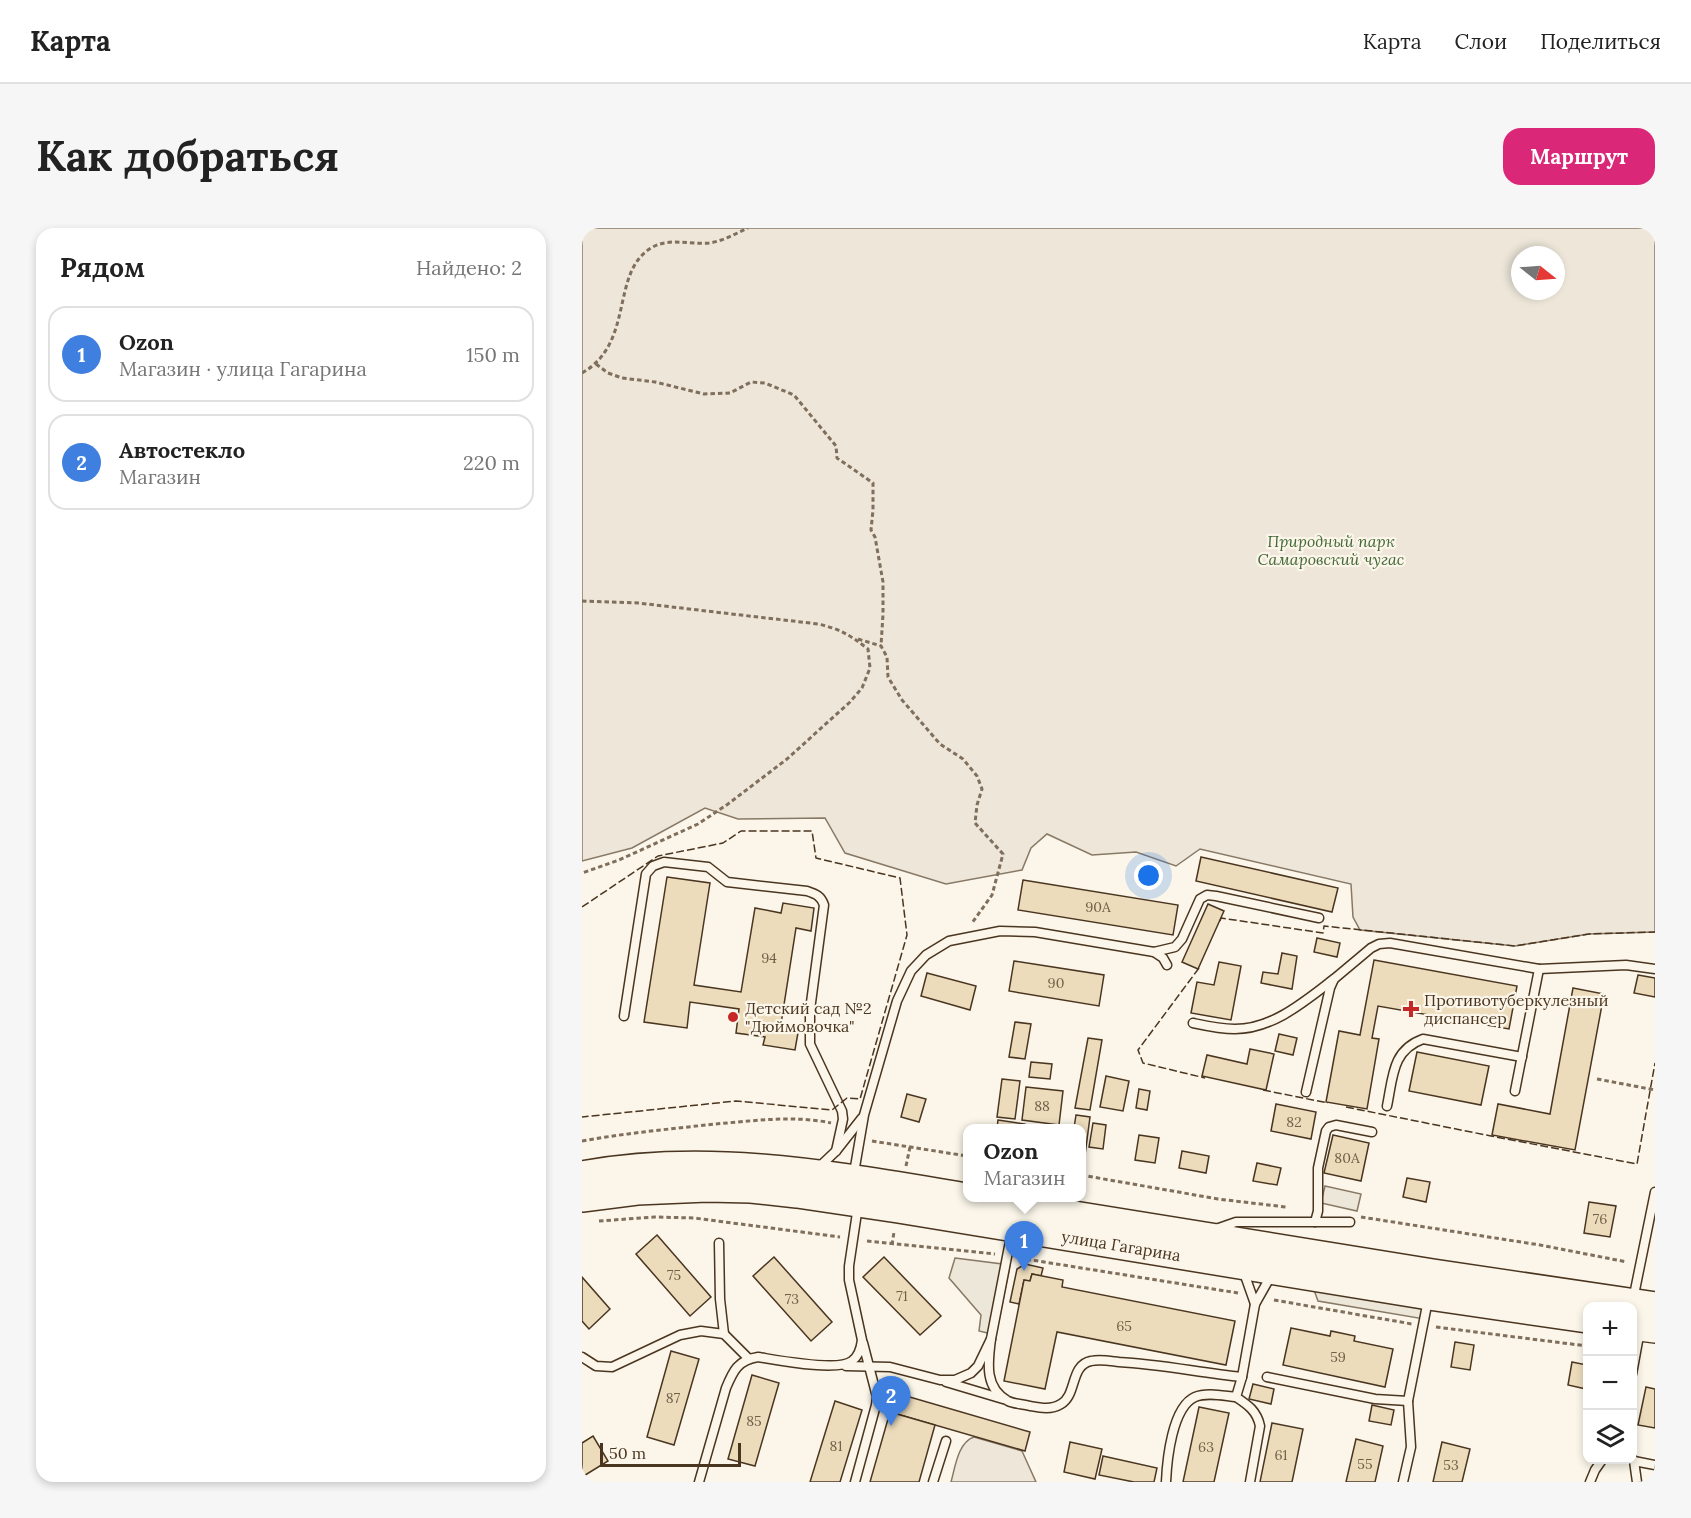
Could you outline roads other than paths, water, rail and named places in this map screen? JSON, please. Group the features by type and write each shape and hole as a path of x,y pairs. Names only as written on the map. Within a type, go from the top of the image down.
{"main road":[{"name":"улица Гагарина","path":"582,1175 684,1165 753,1166 800,1172 862,1192 1012,1228 1244,1255 1641,1316"},
{"name":"улица Гагарина","path":"582,1198 637,1191 707,1188 963,1197"},
{"name":"улица Гагарина","path":"998,1202 1201,1236 1274,1271 1431,1285 1583,1318"}],"lane":[{"path":"624,1016 646,874 653,866 664,862 708,867 726,882 815,893 824,905 810,1010 810,1044 842,1111 843,1119 836,1151"},
{"path":"855,1482 877,1397 849,1280 849,1266 862,1192 855,1167 864,1115 897,1002 912,971 926,955 949,941 1000,931 1035,933 1154,952 1175,947 1182,939 1200,898 1207,895 1318,918"},
{"path":"1193,1023 1237,1029 1252,1027 1277,1018 1298,1006 1379,944 1390,943 1539,969 1626,965 1655,969"},
{"path":"1154,952 1167,964"},
{"path":"1515,1091 1539,969"},
{"path":"1306,1092 1334,979"},
{"path":"1387,1106 1396,1061 1412,1042 1422,1039 1522,1057"},
{"path":"800,1172 820,1167 836,1151 864,1115"},
{"path":"1315,1222 1318,1211 1317,1168 1326,1131 1329,1127 1336,1125 1372,1132"},
{"path":"1635,1356 1655,1192"},
{"path":"1201,1236 1236,1222 1350,1222"},
{"path":"1009,1401 992,1385 988,1369 991,1339 1012,1228"},
{"path":"719,1242 720,1299 724,1334 748,1359"},
{"path":"1244,1255 1255,1304"},
{"path":"1236,1398 1255,1304 1274,1271"},
{"path":"1404,1482 1411,1447 1408,1401 1431,1285"},
{"path":"582,1357 596,1366 612,1367 680,1335 701,1331 724,1334"},
{"path":"940,1380 955,1380 971,1373 978,1366 991,1339"},
{"path":"830,1366 851,1362 861,1348 862,1340"},
{"path":"862,1340 878,1362 890,1367 1038,1407 1052,1408 1064,1403 1083,1364 1092,1360 1135,1363 1242,1377"},
{"path":"699,1482 726,1388 732,1374 740,1364 748,1359 758,1357 830,1366 890,1367"},
{"path":"1267,1377 1375,1399 1408,1401"},
{"path":"1166,1482 1168,1453 1181,1410 1187,1402 1197,1396 1218,1395 1236,1398 1251,1407 1258,1417 1260,1426 1250,1482"},
{"path":"933,1482 946,1441"},
{"path":"1637,1460 1655,1465"},
{"path":"1590,1482 1599,1464"},
{"path":"1634,1464 1637,1482"}],"place":[{"name":"Противотуберкулезный диспансер","path":"1411,1009"},
{"name":"Детский сад №2 \"Дюймовочка\"","path":"733,1017"},
{"name":"Ozon","path":"1024,1271"},
{"name":"Автостекло","path":"891,1426"}],"park label":[{"name":"Природный парк Самаровский чугас","path":"1331,550"}]}
